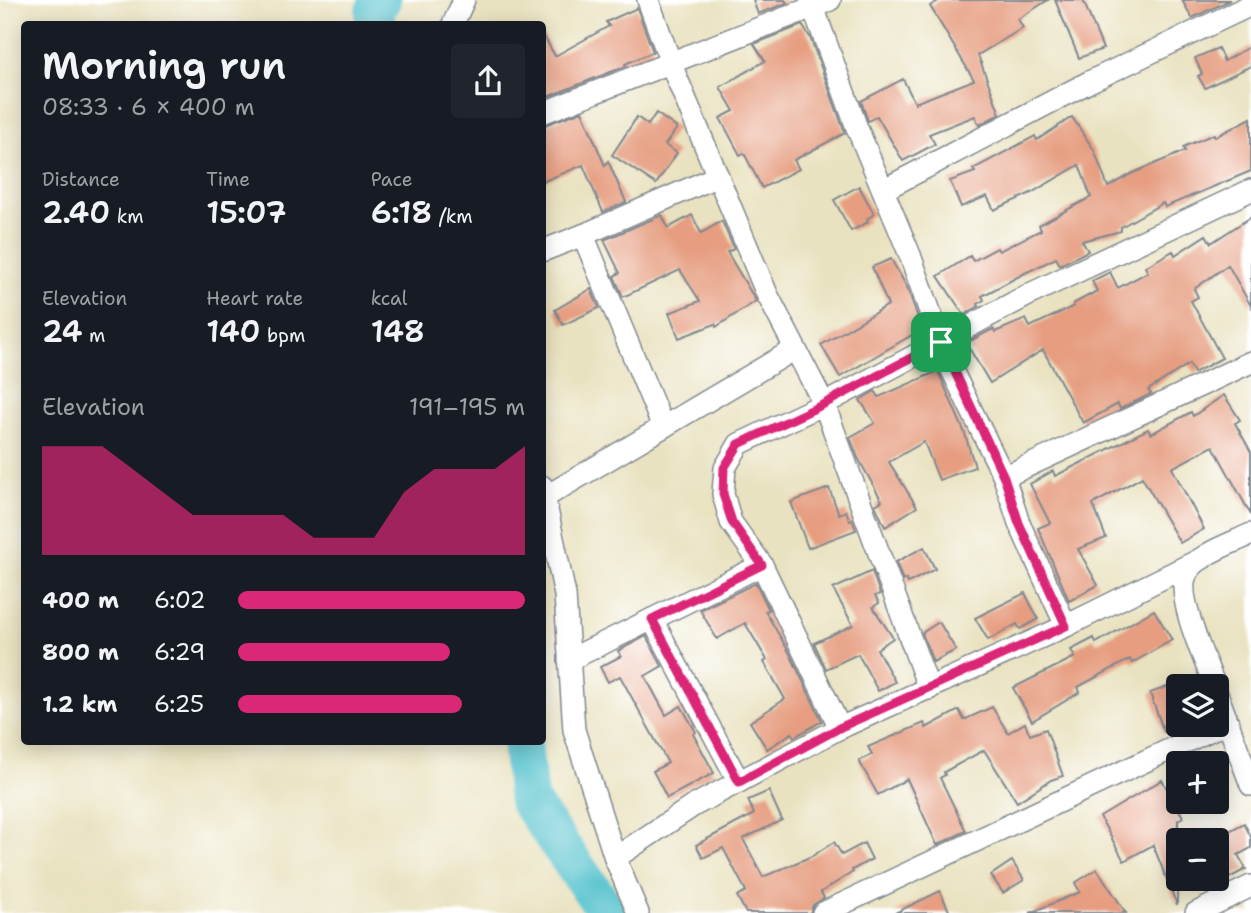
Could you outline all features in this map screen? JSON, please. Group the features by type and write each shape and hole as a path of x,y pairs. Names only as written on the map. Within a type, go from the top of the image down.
{"street":[{"path":"454,21 464,0"},
{"path":"648,0 670,61 767,294 824,404 929,689"},
{"path":"546,111 822,3 858,128 910,255 941,342 1004,477 1019,523 1066,626"},
{"path":"883,190 1091,81 1251,5"},
{"path":"546,249 718,176"},
{"path":"841,727 762,565 732,522 723,494 724,468 739,444 824,404 1032,293 1251,190"},
{"path":"583,235 663,427"},
{"path":"546,491 663,427 795,349"},
{"path":"1004,477 1251,362"},
{"path":"546,502 565,595 574,730 615,858 638,913"},
{"path":"615,858 693,806 841,727 1066,626 1251,534"},
{"path":"1203,558 1186,574 1183,594 1210,674"},
{"path":"569,660 762,565"},
{"path":"652,619 739,782"},
{"path":"1229,727 1251,785"},
{"path":"823,913 1195,737"},
{"path":"1196,913 1251,886"}],"building":[{"path":"753,0 785,0 787,3 758,14"},
{"path":"940,0 1048,0 1018,19 1023,28 978,55 1000,114 979,125 975,116 929,134 935,144 903,161 877,116 868,121 861,101 903,79 915,103 974,80 930,6"},
{"path":"1055,0 1083,0 1103,49 1079,58"},
{"path":"1182,0 1230,0 1192,18"},
{"path":"637,8 653,52 625,64 626,66 546,97 546,40 555,56 609,26 606,22"},
{"path":"802,25 810,37 845,133 794,160 799,169 762,188 744,153 740,155 720,118 734,111 720,87 765,61 754,44"},
{"path":"1251,46 1251,66 1205,88 1198,76 1202,74 1195,58 1218,48 1224,61"},
{"path":"582,111 605,166 608,161 626,202 603,212 583,165 546,180 546,124"},
{"path":"656,113 677,128 665,145 677,153 656,184 612,155 637,117 648,125"},
{"path":"1072,117 1094,150 1108,187 1185,151 1183,147 1214,134 1215,137 1251,118 1251,171 1165,207 1163,203 1121,227 1121,231 1082,241 1088,251 1060,265 1056,258 1025,273 982,296 984,300 979,306 964,315 938,276 970,256 973,261 1041,230 1039,225 1091,197 1079,165 1031,193 994,210 987,196 961,207 950,181 975,172 973,169 1035,136 1037,140"},
{"path":"859,186 874,214 867,219 868,222 851,231 834,200"},
{"path":"662,215 668,228 692,215 701,233 722,221 734,249 727,252 756,301 716,327 715,324 679,338 669,313 700,301 680,270 623,297 614,276 620,273 604,240"},
{"path":"1251,217 1251,306 1228,265 1194,289 1198,297 1191,301 1222,358 1194,373 1189,364 1148,390 1151,394 1120,409 1118,404 1083,423 1043,350 990,383 966,343 993,329 995,332 1026,319 1030,327 1074,306 1073,304 1097,291 1092,281 1110,272 1118,288 1148,272 1145,267 1173,251 1175,255 1206,235 1211,243"},
{"path":"891,259 907,287 922,329 840,377 821,345 888,305 872,267"},
{"path":"591,289 599,308 563,325 555,310"},
{"path":"938,371 964,431 975,467 939,480 924,442 889,462 917,507 885,527 875,505 882,501 858,458 850,437 875,423 860,400 875,391 879,397"},
{"path":"1224,395 1240,420 1235,423 1251,452 1251,515 1213,446 1172,468 1204,529 1180,543 1142,477 1093,504 1106,538 1078,549 1098,585 1069,601 1038,528 1050,523 1030,484 1053,471 1055,476 1148,429 1151,434 1191,412 1193,416"},
{"path":"829,488 839,514 846,511 856,530 808,548 791,502"},
{"path":"924,547 935,569 908,583 906,579 903,581 896,562"},
{"path":"872,571 880,594 875,596 879,603 873,607 893,638 877,649 895,682 878,691 858,654 826,669 814,643 853,625 833,589"},
{"path":"756,583 769,610 765,611 789,652 822,721 794,737 792,733 767,749 750,722 785,699 764,662 767,660 745,623 717,639 700,610"},
{"path":"1025,593 1038,619 1020,629 1017,624 988,640 975,618"},
{"path":"1154,610 1172,640 1132,663 1130,659 1078,687 1080,692 1032,721 1013,688 1075,657 1071,650 1094,638 1096,643"},
{"path":"939,622 956,650 933,662 922,633"},
{"path":"646,636 662,666 645,676 666,715 681,706 714,773 667,798 653,771 668,763 620,676 608,682 600,667 621,656 618,651"},
{"path":"1166,687 1166,731 1164,732 1150,693"},
{"path":"992,707 1008,733 1025,723 1030,735 1046,729 1063,776 1051,780 1017,802 984,750 944,772 945,775 940,778 966,831 937,845 907,779 878,795 859,761 872,754 868,747 924,723 926,728 959,710 964,720"},
{"path":"1162,780 1166,787 1166,814 1181,814 1183,817 1178,820 1178,828 1166,828 1166,878 1153,845 1124,861 1100,817"},
{"path":"769,791 782,820 743,839 763,877 812,856 834,842 842,855 864,843 872,859 821,892 824,898 813,905 810,913 746,913 737,896 746,891 723,848 703,858 696,845 754,814 748,800"},
{"path":"1244,823 1251,837 1251,848 1238,855 1246,869 1229,878 1229,831"},
{"path":"1012,861 1024,880 1003,893 991,875"},
{"path":"1097,869 1126,913 1030,913 1080,892 1075,883"},
{"path":"940,891 950,913 895,913"},
{"path":"1171,891 1177,891 1177,905"}],"waterway":[{"path":"375,21 375,11 381,0"},
{"path":"522,745 528,800 608,913"}],"route":[{"path":"941,342 947,360 1004,477 1019,523 1066,626 841,727 739,782 652,619 762,565 732,522 723,494 724,468 739,444 824,404 941,342"}]}
